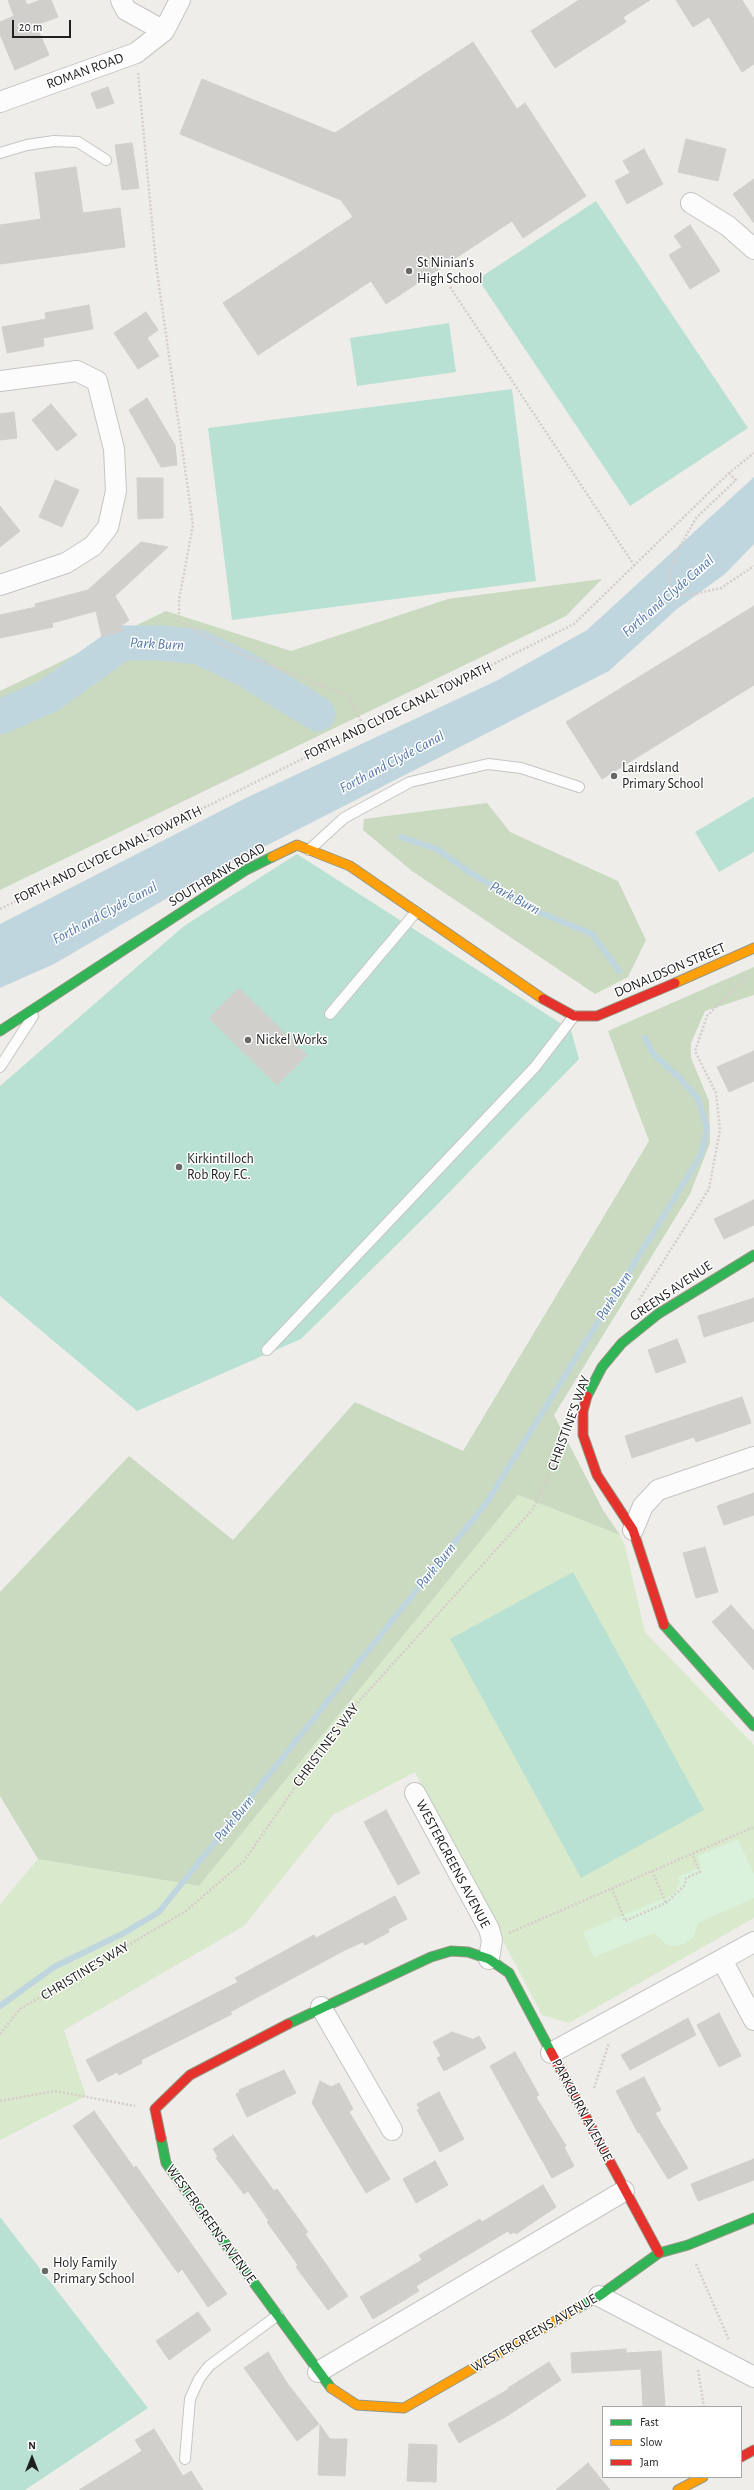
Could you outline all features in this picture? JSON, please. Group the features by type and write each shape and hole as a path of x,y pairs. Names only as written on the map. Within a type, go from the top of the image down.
{"street":[{"path":"121,0 126,10 164,31 180,0"},
{"name":"ROMAN ROAD","path":"0,102 136,53 164,31"},
{"path":"691,203 728,226 754,249"},
{"path":"0,381 77,371 97,381 114,449 116,491 108,527 93,546 66,562 0,585"},
{"name":"SOUTHBANK ROAD","path":"0,1031 246,870 297,845 350,866 540,997 574,1016 597,1016"},
{"name":"DONALDSON STREET","path":"597,1016 754,948"},
{"name":"GREENS AVENUE","path":"633,1530 597,1475 583,1435 583,1411 589,1389 602,1367 622,1343 658,1314 754,1255"},
{"path":"754,1457 658,1490 643,1506 633,1530 664,1625 754,1726"},
{"name":"WESTERGREENS AVENUE","path":"415,1793 489,1929 491,1949"},
{"name":"PARKBURN AVENUE","path":"659,2253 624,2191 551,2053 754,1942"},
{"path":"155,2109 190,2075 321,2008 431,1957 451,1951 468,1952 491,1949 509,1973 551,2053"},
{"path":"722,1960 754,2020"},
{"path":"321,2008 392,2130"},
{"name":"WESTERGREENS AVENUE","path":"155,2109 166,2163 329,2387 357,2405 404,2408 599,2296 659,2253 688,2245 754,2218"},
{"path":"318,2372 624,2191"},
{"path":"599,2296 754,2377"},
{"path":"742,2456 754,2450"},
{"path":"678,2490 701,2478"}],"lane":[{"path":"0,154 47,142 78,142 106,160"},
{"path":"309,850 344,818 410,782 481,765 488,764 522,768 579,787"},
{"path":"330,1014 416,912"},
{"path":"0,1067 42,1003"},
{"path":"267,1350 535,1067 574,1016"},
{"path":"185,2459 190,2399 199,2379 209,2366 278,2315"}],"path":[{"path":"136,53 156,264 193,525 179,600 178,622 239,653 348,696 365,728"},
{"path":"450,287 634,566"},
{"name":"FORTH AND CLYDE CANAL TOWPATH","path":"0,909 574,624 729,473 754,453"},
{"path":"729,473 736,480 696,518 679,548 670,573 671,593 690,595 721,588 754,566"},
{"path":"635,1308 709,1189 720,1130 716,1094 695,1051 708,1016 754,969"},
{"name":"CHRISTINE'S WAY","path":"0,2034 20,2010 186,1911 244,1861 341,1721 533,1509 565,1440"},
{"path":"491,1949 612,1888 754,1827"},
{"path":"612,1888 625,1920 666,1903 685,1885 686,1878 700,1872 692,1854"},
{"path":"652,1871 666,1903"},
{"path":"585,2117 618,2017"},
{"path":"0,2101 55,2092 155,2109"},
{"path":"688,2245 730,2342 726,2363"},
{"path":"695,2346 704,2406"}],"green space":[{"path":"596,201 748,428 630,506 478,279"},
{"path":"449,323 456,372 357,386 350,338"},
{"path":"512,389 536,581 232,620 208,428"},
{"path":"602,579 566,616 0,890 0,691 166,611 291,651 448,599"},
{"path":"754,797 754,852 719,872 695,832"},
{"path":"487,803 510,832 618,881 646,940 628,977 595,994 412,871 363,830 364,819"},
{"path":"297,854 571,1030 579,1059 435,1207 301,1339 137,1411 0,1296 0,1086 184,926"},
{"path":"754,967 754,995 705,1011 691,1043 691,1058 709,1101 710,1143 690,1194 554,1415 603,1510 620,1535 518,1495 199,1886 38,1859 0,1796 0,1592 129,1456 233,1540 355,1402 463,1451 649,1141 608,1031"},
{"path":"518,1495 620,1535 625,1546 645,1632 754,1745 754,1918 569,2023 542,2015 415,1772 333,1815 244,1926 64,2030 86,2096 0,2140 0,1904 38,1859 199,1886"},
{"path":"573,1572 704,1810 581,1878 450,1639"},
{"path":"738,1839 754,1874 754,1898 698,1923 694,1936 685,1944 676,1946 667,1945 654,1933 594,1957 583,1932 674,1894 680,1883 678,1877 701,1867 697,1856"},
{"path":"0,2217 148,2408 25,2490 0,2490"}],"water":[{"name":"Forth and Clyde Canal","path":"754,477 754,544 725,574 677,609 609,671 193,883 54,964 0,988 0,924 246,798 496,681 587,630"}],"building":[{"path":"8,0 25,0 27,5 41,0 51,0 58,17 36,25 49,55 15,70 0,34 0,22 14,16"},
{"path":"579,0 650,0 623,17 626,22 555,68 531,31"},
{"path":"676,0 742,0 754,19 754,64 742,72 709,17 693,27"},
{"path":"473,42 517,109 525,103 586,196 523,238 512,221 386,304 371,281 258,355 223,303 353,217 341,200 180,134 202,79 335,133"},
{"path":"108,87 114,103 97,109 91,93"},
{"path":"686,139 726,149 718,181 678,172"},
{"path":"132,143 139,188 122,190 115,145"},
{"path":"644,149 663,184 627,204 615,181 630,173 623,161"},
{"path":"76,167 83,213 120,208 125,247 0,264 0,225 41,219 35,173"},
{"path":"754,179 754,223 733,194"},
{"path":"690,225 720,271 690,289 669,255 682,247 674,236"},
{"path":"89,305 93,329 43,338 44,346 7,353 2,327 46,319 45,313"},
{"path":"146,312 158,330 147,338 159,356 138,369 114,333"},
{"path":"147,398 175,445 177,465 161,467 129,410"},
{"path":"51,404 77,435 57,451 32,420"},
{"path":"14,412 17,438 0,440 0,414"},
{"path":"137,478 163,478 163,518 138,519"},
{"path":"55,480 79,490 62,527 39,517"},
{"path":"0,506 20,531 0,547"},
{"path":"141,542 168,547 115,596 129,620 121,626 124,630 102,637 96,611 52,623 53,627 0,638 0,615 36,607 35,604 88,590"},
{"path":"754,606 754,685 602,779 566,722"},
{"path":"239,988 307,1055 277,1085 209,1018"},
{"path":"754,1051 754,1081 729,1092 717,1067"},
{"path":"754,1200 754,1225 724,1239 714,1219"},
{"path":"754,1298 754,1321 704,1337 698,1316"},
{"path":"677,1339 686,1362 656,1373 648,1350"},
{"path":"742,1397 751,1423 696,1442 694,1437 632,1458 625,1436"},
{"path":"754,1493 754,1515 724,1525 717,1506"},
{"path":"705,1547 718,1592 696,1598 683,1553"},
{"path":"731,1605 754,1631 754,1670 712,1622"},
{"path":"386,1810 420,1873 398,1885 364,1822"},
{"path":"395,1896 407,1919 388,1929 389,1932 365,1945 363,1942 345,1950 230,2012 232,2014 141,2060 142,2063 119,2075 117,2072 98,2082 86,2060 238,1982 235,1978 314,1935 316,1938"},
{"path":"719,2013 741,2056 719,2067 697,2025"},
{"path":"688,2018 696,2035 630,2070 621,2055"},
{"path":"452,2032 472,2039 470,2041 479,2036 486,2048 444,2071 437,2058 441,2056 433,2042"},
{"path":"515,2052 539,2095 536,2097 566,2146 564,2147 574,2166 552,2178 490,2066"},
{"path":"284,2070 296,2093 247,2117 236,2094 240,2092 239,2090"},
{"path":"644,2077 661,2110 655,2113 688,2168 668,2179 639,2132 638,2133 616,2091"},
{"path":"320,2081 331,2087 339,2083 353,2109 349,2112 390,2179 366,2193 312,2103"},
{"path":"439,2092 464,2139 440,2152 417,2110 420,2109 417,2104"},
{"path":"94,2111 134,2168 136,2166 227,2294 208,2307 182,2269 178,2273 73,2126"},
{"path":"233,2135 274,2191 277,2189 308,2232 305,2234 348,2296 328,2310 296,2267 298,2265 267,2222 269,2221 248,2191 244,2194 216,2158 218,2157 213,2149"},
{"path":"754,2159 754,2180 698,2201 691,2184"},
{"path":"435,2161 448,2185 416,2203 403,2179"},
{"path":"543,2185 556,2207 516,2234 514,2232 510,2234 508,2231 416,2286 419,2291 373,2319 360,2297 422,2260 419,2255 480,2219 482,2222"},
{"path":"198,2312 211,2330 169,2360 156,2341"},
{"path":"626,2349 626,2353 661,2351 665,2406 643,2406 641,2369 572,2373 571,2353"},
{"path":"268,2352 287,2383 319,2424 297,2441 244,2368"},
{"path":"549,2362 561,2380 507,2416 459,2443 448,2424 509,2389 508,2388"},
{"path":"320,2425 330,2439 347,2439 345,2476 318,2475"},
{"path":"154,2429 183,2476 191,2471 203,2490 79,2490 142,2451 135,2440"},
{"path":"409,2444 437,2445 436,2482 407,2481"},
{"path":"588,2463 610,2490 556,2490"}],"waterway":[{"name":"Park Burn","path":"0,717 48,696 122,643 161,643 199,647 245,669 318,714"},
{"name":"Park Burn","path":"401,837 437,849 469,872 534,910 592,934 619,971"},
{"name":"Park Burn","path":"0,2006 54,1967 124,1933 159,1912 487,1502 701,1155 707,1128 698,1099 679,1077 654,1055 645,1038"}],"traffic: fast":[{"path":"0,1031 246,870 272,857"},
{"path":"587,1396 602,1367 622,1343 658,1314 754,1255"},
{"path":"664,1625 754,1726"},
{"path":"288,2024 431,1957 451,1951 468,1952 489,1959 509,1973 551,2052"},
{"path":"161,2138 166,2163 331,2388"},
{"path":"578,2308 599,2296 659,2253 688,2245 754,2218"}],"traffic: slow":[{"path":"272,857 297,845 350,866 543,999"},
{"path":"675,983 754,948"},
{"path":"331,2388 357,2405 404,2408 578,2308"},
{"path":"678,2490 701,2478"}],"traffic: jam":[{"path":"543,999 574,1016 597,1016 675,983"},
{"path":"587,1396 583,1411 583,1435 597,1475 633,1530 664,1625"},
{"path":"161,2138 155,2109 190,2075 288,2024"},
{"path":"551,2052 659,2253"},
{"path":"742,2456 754,2450"}],"place":[{"name":"St Ninian's High School","path":"409,271"},
{"name":"Lairdsland Primary School","path":"614,776"},
{"name":"Nickel Works","path":"248,1040"},
{"name":"Kirkintilloch Rob Roy F.C.","path":"179,1167"},
{"name":"Holy Family Primary School","path":"45,2271"}]}
